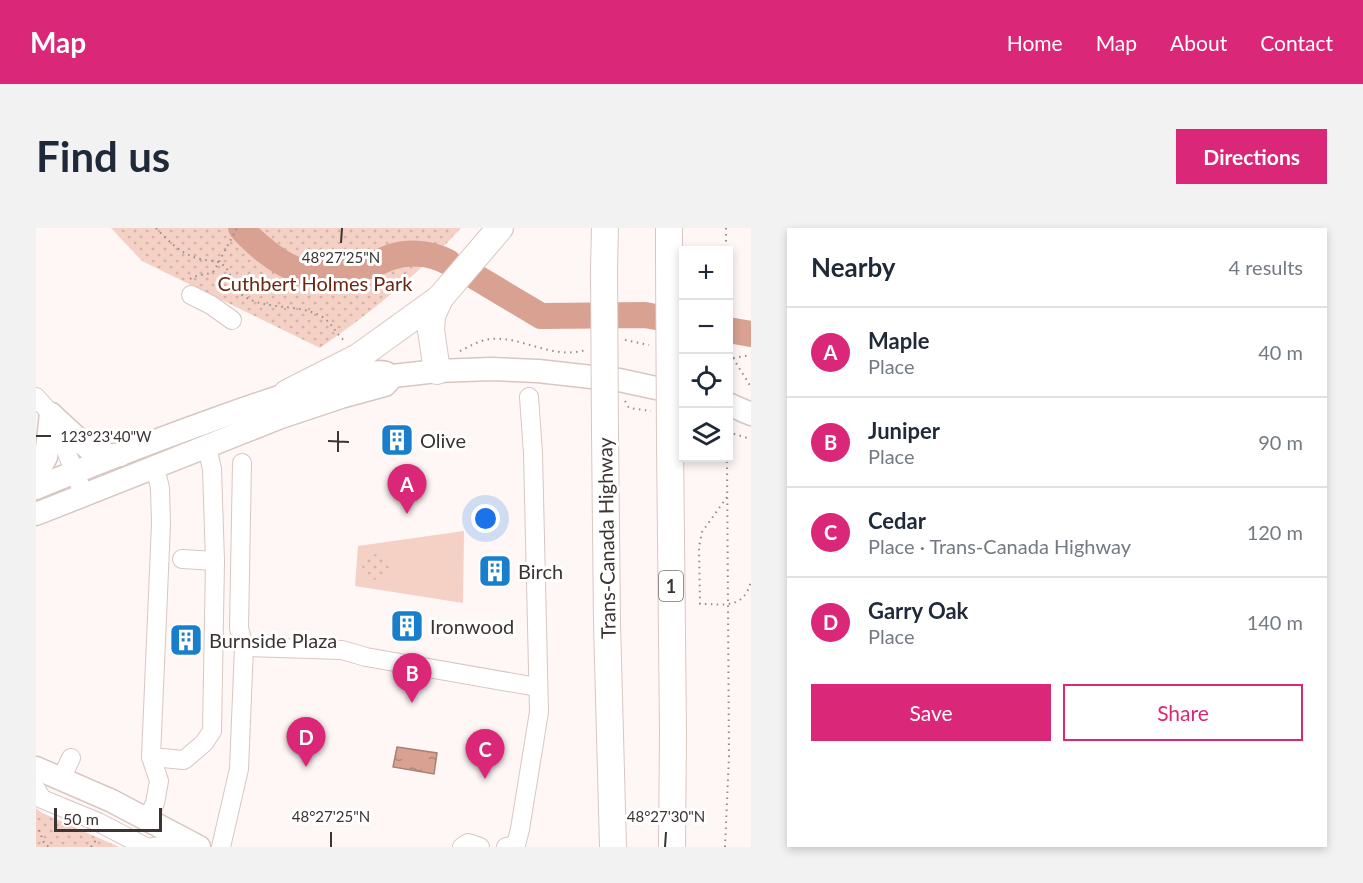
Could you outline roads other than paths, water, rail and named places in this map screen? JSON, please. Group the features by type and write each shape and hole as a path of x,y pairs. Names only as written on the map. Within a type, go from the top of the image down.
{"highway":[{"path":"287,393 358,357 440,298 501,228"},
{"name":"Trans-Canada Highway","path":"605,228 605,432 613,847"},
{"name":"1","path":"669,228 672,847"},
{"path":"437,371 431,330 432,316 440,298"}],"main road":[{"path":"36,488 287,393 382,371 393,376 437,371 491,369 585,375 679,393"},
{"path":"36,514 311,406 385,385 393,376"},
{"path":"44,405 89,449 102,455 122,455"},
{"path":"36,476 46,457 44,405"},
{"path":"36,768 112,801 195,845"}],"lane":[{"path":"189,290 232,320"},
{"path":"506,847 516,845 520,829 539,712 533,453 529,397"},
{"path":"44,405 76,472 84,495"},
{"path":"151,758 184,760 204,743 212,731 215,561 212,469 207,447"},
{"path":"221,847 239,769 244,647 239,628 242,463"},
{"path":"147,820 155,803 159,781 151,758 160,488 155,467"},
{"path":"159,558 182,555 215,561"},
{"path":"244,647 342,650 366,657 537,687"},
{"path":"61,779 71,758"},
{"path":"36,789 42,799 98,822 147,847"},
{"path":"462,847 468,843 480,847"},
{"path":"153,847 195,845"}],"water":[{"path":"397,747 437,753 434,774 393,767"}],"waterway":[{"path":"241,228 268,253 301,271 326,272 353,269 406,254 428,255 448,262"},
{"path":"474,276 541,316 645,315 679,321"},
{"path":"733,331 751,334"}],"place":[{"name":"Olive","path":"397,440"},
{"name":"Maple","path":"407,514"},
{"name":"Birch","path":"495,571"},
{"name":"Ironwood","path":"407,626"},
{"name":"Burnside Plaza","path":"186,640"},
{"name":"Juniper","path":"412,703"},
{"name":"Garry Oak","path":"306,767"},
{"name":"Cedar","path":"485,779"}],"park label":[{"name":"Cuthbert Holmes Park","path":"315,283"}]}
